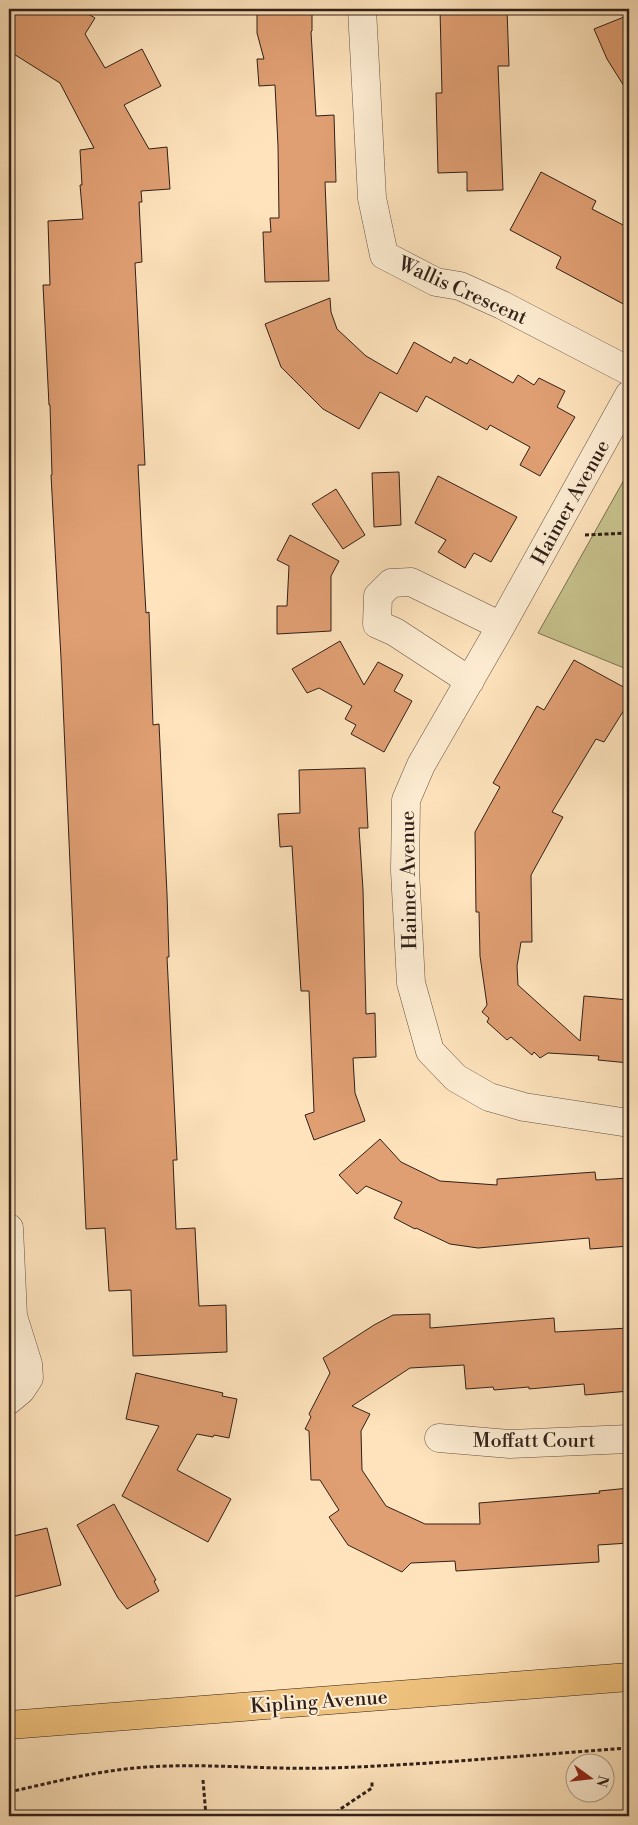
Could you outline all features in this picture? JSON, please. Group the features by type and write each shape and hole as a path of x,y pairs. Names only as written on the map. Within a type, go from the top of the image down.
{"main road":[{"name":"Kipling Avenue","path":"9,1725 629,1677"}],"street":[{"name":"Wallis Crescent","path":"362,9 372,198 384,255 436,282 460,286 502,305 629,371"},
{"name":"Haimer Avenue","path":"629,395 502,626 420,765 406,800 405,871 411,983 430,1051 456,1078 489,1097 524,1107 629,1123"},
{"path":"470,681 395,632 377,624 378,596 391,583 411,582 502,626"},
{"path":"9,1228 13,1316 28,1364 29,1378 21,1390 9,1400"},
{"name":"Moffatt Court","path":"439,1438 510,1444 629,1439"}],"path":[{"path":"551,536 629,533"},
{"path":"9,1792 72,1778 134,1768 198,1765 286,1769 375,1766 629,1748"},
{"path":"203,1780 206,1816"},
{"path":"330,1816 372,1788 372,1781"}],"shaded area":[{"path":"629,471 629,670 538,633"}],"building":[{"path":"9,9 80,9 95,18 85,34 105,68 142,49 161,86 124,105 149,149 167,147 170,189 141,191 142,202 139,202 142,262 135,263 145,465 138,465 146,613 149,612 153,725 159,724 167,894 169,957 167,957 177,1160 173,1160 176,1229 195,1228 199,1306 226,1305 227,1352 133,1356 131,1290 109,1291 105,1228 86,1229 61,658 51,475 50,405 43,285 50,285 48,221 83,219 80,185 82,185 80,150 94,148 60,83 9,51"},
{"path":"257,9 312,9 311,32 316,116 334,115 336,182 325,182 329,281 265,282 263,232 271,232 270,218 279,218 278,146 275,85 259,86 257,59 264,59 257,33"},
{"path":"440,9 507,9 509,66 498,66 503,190 467,191 467,172 438,173 436,93 442,93"},
{"path":"629,15 629,94 607,59 594,29"},
{"path":"541,172 596,201 592,209 629,228 629,307 556,268 561,257 510,230"},
{"path":"330,298 331,312 337,329 366,356 397,374 414,342 451,363 454,357 467,364 470,359 513,383 518,375 534,385 539,378 565,391 557,407 575,417 540,476 520,465 530,447 490,425 487,430 426,396 417,412 380,392 359,429 323,409 281,367 265,324"},
{"path":"399,472 401,525 374,527 372,473"},
{"path":"438,476 517,517 491,562 474,553 465,568 438,552 446,540 415,523"},
{"path":"336,489 365,535 343,549 312,504"},
{"path":"290,535 339,561 331,576 331,631 277,634 277,606 287,606 289,566 277,560"},
{"path":"340,641 364,685 378,662 403,675 394,691 412,701 384,752 351,734 356,725 345,719 352,706 319,688 307,693 292,669"},
{"path":"574,660 629,690 629,702 604,742 596,739 552,812 563,817 531,875 532,942 521,942 517,966 518,985 580,1041 584,996 629,1000 629,1063 598,1060 599,1056 548,1053 540,1058 534,1052 532,1055 511,1037 507,1040 487,1022 489,1018 482,1012 487,1005 480,956 479,912 476,912 475,832 500,787 493,783 537,706 544,710"},
{"path":"365,768 368,828 359,828 363,890 366,1014 375,1013 376,1057 353,1058 355,1093 365,1121 314,1140 305,1115 314,1112 309,991 301,991 292,846 280,847 278,814 300,813 299,770"},
{"path":"380,1139 401,1162 440,1181 497,1185 497,1179 595,1172 596,1180 629,1178 629,1246 590,1249 589,1238 478,1248 450,1244 415,1229 394,1218 402,1202 366,1186 357,1194 339,1175"},
{"path":"430,1314 430,1328 554,1318 555,1332 629,1328 629,1391 585,1395 584,1384 529,1389 529,1387 494,1390 493,1387 466,1389 464,1365 410,1368 352,1406 370,1414 361,1431 362,1470 386,1506 425,1524 480,1524 479,1503 600,1493 599,1491 629,1488 629,1543 598,1545 599,1562 456,1571 455,1561 411,1563 402,1572 348,1545 329,1517 339,1510 320,1480 311,1480 309,1431 305,1429 311,1417 309,1414 330,1373 323,1358 393,1315"},
{"path":"136,1373 223,1393 222,1396 237,1399 229,1438 197,1434 177,1470 231,1499 208,1542 122,1496 159,1426 126,1419"},
{"path":"114,1504 156,1580 154,1581 159,1591 127,1609 118,1598 77,1525"},
{"path":"47,1528 61,1585 9,1598 9,1537"}]}
